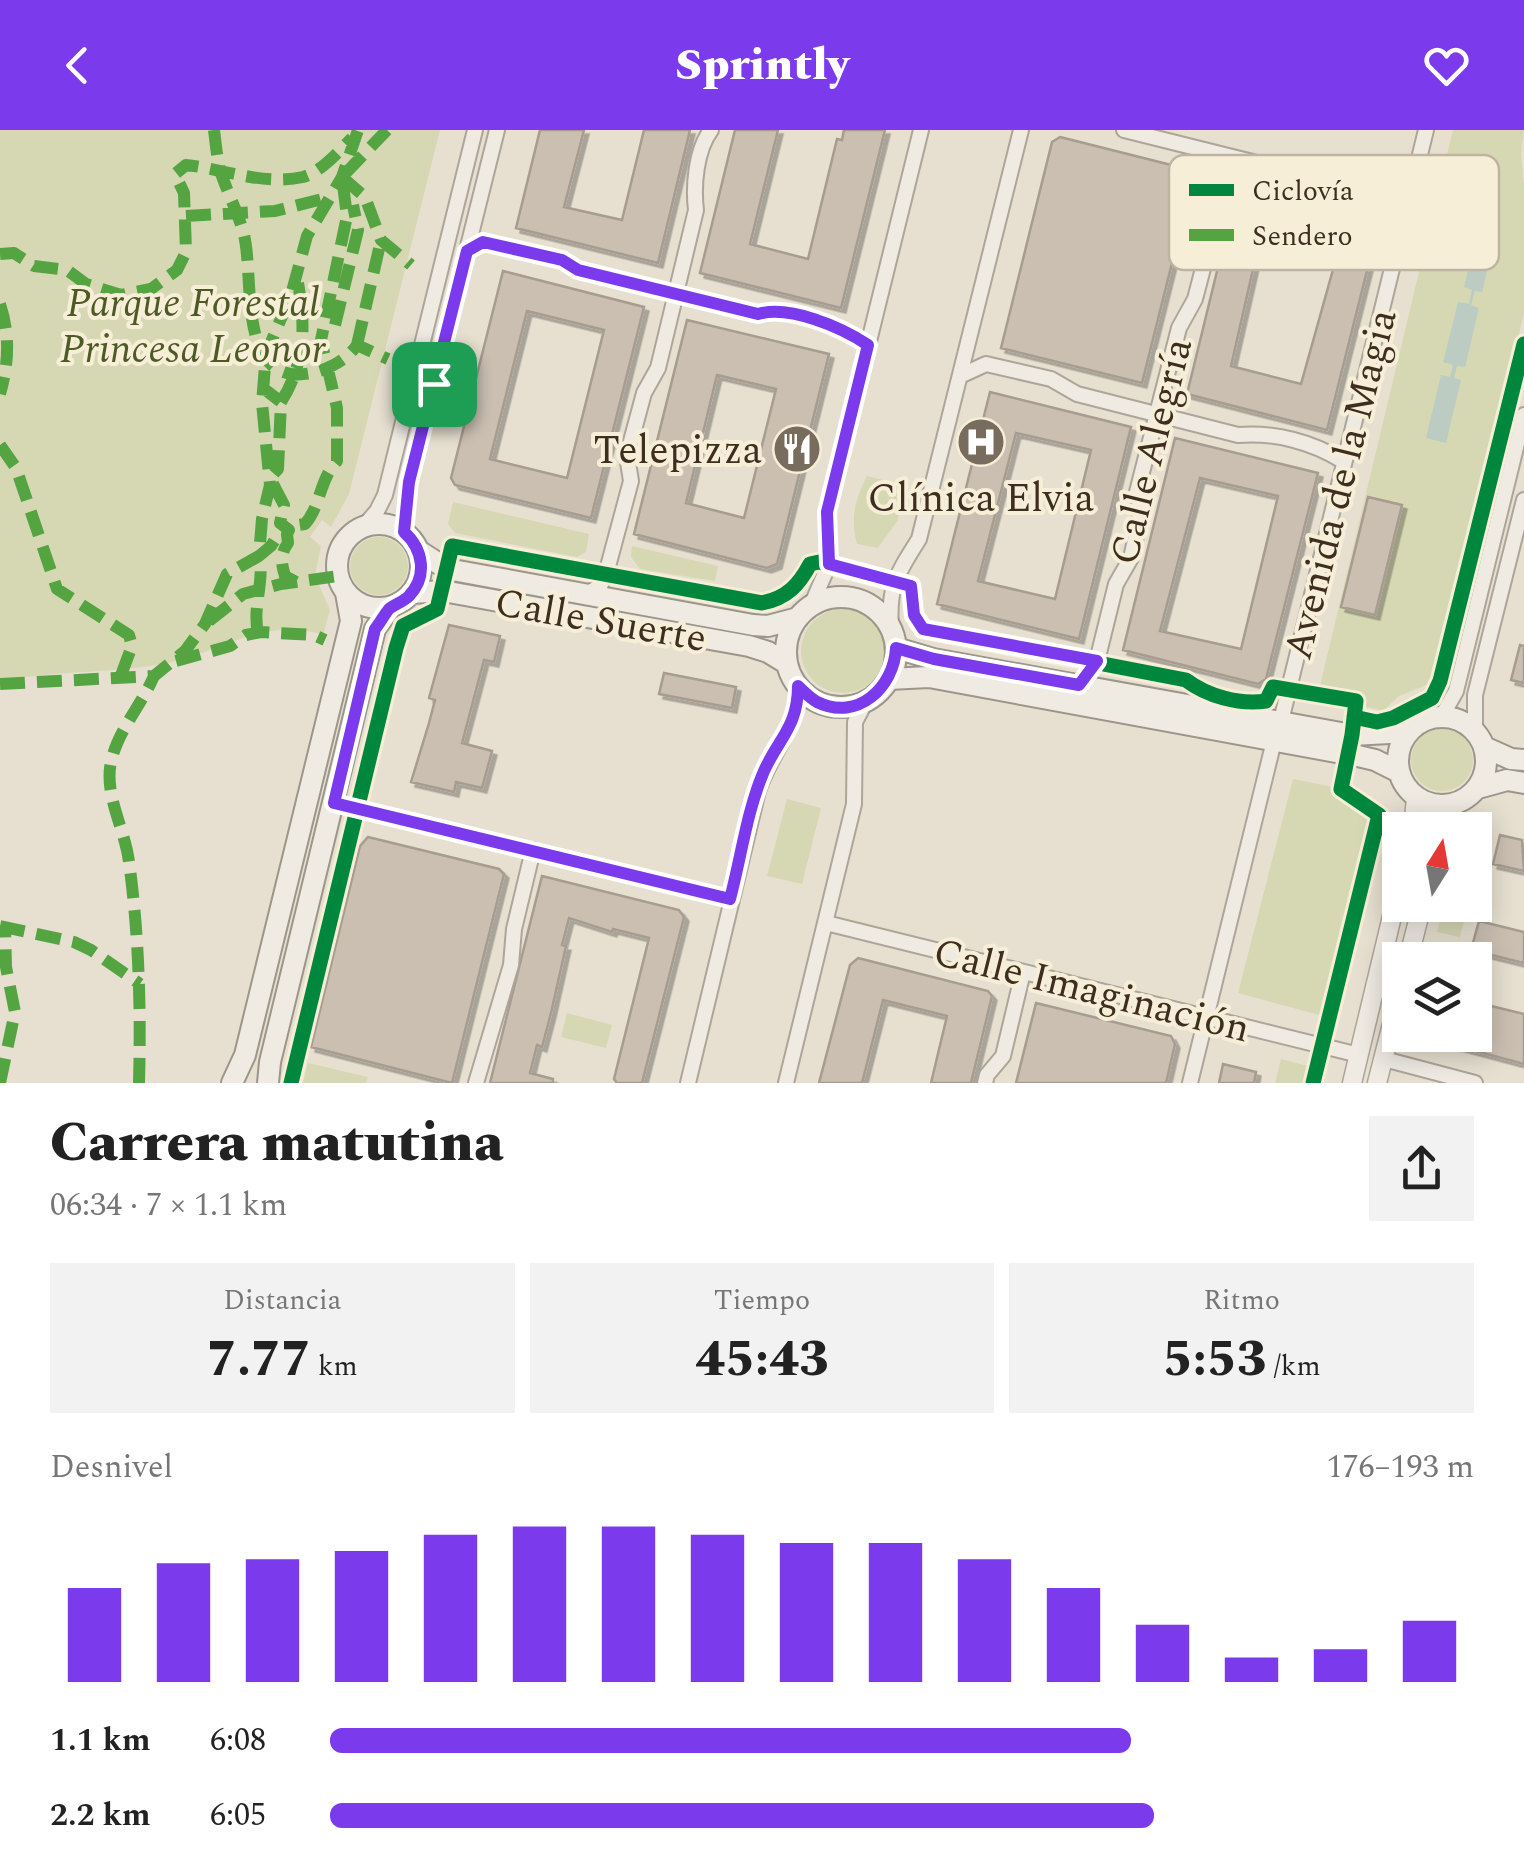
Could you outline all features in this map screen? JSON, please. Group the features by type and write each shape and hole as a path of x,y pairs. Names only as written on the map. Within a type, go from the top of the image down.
{"main road":[{"path":"232,1083 242,1064 351,621 338,576 338,555 352,533 364,526 389,525 404,532 419,551 422,566 412,593 391,607 375,629 268,1083"},
{"name":"Calle Suerte","path":"419,551 447,569 753,624 768,626 804,612"},
{"name":"Calle Suerte","path":"412,593 443,590 749,646 786,663"},
{"path":"346,594 367,607 391,607"},
{"path":"832,598 856,599 876,610 893,638 895,664 889,679 866,701 841,707 817,702 798,686 786,663 787,642 804,612 832,598"},
{"path":"893,638 934,659 1079,685 1277,731 1375,760 1399,772"},
{"path":"889,679 929,677 1277,731 1352,735 1408,732"},
{"path":"1524,760 1511,759 1456,719 1442,716 1424,720 1408,732 1399,750 1399,772 1407,788 1434,805 1455,804 1478,788 1507,780 1524,783"},
{"path":"1478,788 1486,767 1480,739"}],"street":[{"path":"364,526 385,494 476,130"},
{"path":"404,532 409,482 497,130"},
{"path":"587,594 600,586 606,574 630,481 628,456 644,393 658,368 696,210 694,190 704,138 711,130"},
{"path":"804,612 829,564 827,512 921,130"},
{"path":"893,638 889,600 893,581 919,539 1021,130"},
{"path":"1124,130 1227,155"},
{"name":"Avenida de la Magia","path":"1420,155 1426,130"},
{"path":"467,251 483,242 505,245 562,260 578,270 675,294 758,314 773,310 844,328 868,345"},
{"name":"Calle Alegría","path":"1079,685 1097,661 1116,584 1131,558 1140,513 1137,492 1178,328 1195,299 1202,270"},
{"name":"Avenida de la Magia","path":"1190,1083 1392,270"},
{"path":"960,376 986,364 1051,379 1077,394 1157,415 1238,435 1262,433 1321,447 1344,462"},
{"path":"1442,716 1456,691 1524,415"},
{"path":"1480,739 1475,696 1524,500"},
{"path":"688,1083 758,791 765,769 788,734 798,707 798,686"},
{"path":"786,1083 854,804 855,722 866,701"},
{"path":"1414,812 1416,797"},
{"path":"334,803 730,899"},
{"path":"1451,812 1455,804"},
{"path":"476,1083 512,965 514,929 533,850"},
{"path":"1352,1083 1391,922"},
{"name":"Calle Imaginación","path":"826,924 1359,1055"},
{"path":"985,1083 1003,1056 1023,972"},
{"path":"1377,1083 1386,1052"},
{"path":"1384,1059 1475,1083"}],"green space":[{"name":"Parque Forestal Princesa Leonor","path":"0,130 440,130 349,494 331,527 322,520 310,537 321,546 315,576 330,610 323,635 303,630 265,632 172,662 0,681"},
{"path":"1453,130 1524,130 1524,314 1431,683 1399,696 1383,711 1318,694 1419,270 1499,270 1499,155 1447,155"},
{"path":"867,476 903,485 898,520 878,548 857,544 855,534 855,509"},
{"path":"453,502 589,534 586,552 577,557 455,533 448,524"},
{"path":"379,537 400,545 408,566 400,587 379,595 358,587 350,566 358,545"},
{"path":"632,546 718,566 715,581 640,569 631,557"},
{"path":"843,609 859,612 873,621 882,635 882,667 873,681 859,690 843,693 827,690 813,681 804,667 801,651 804,635 813,621 827,612"},
{"path":"1442,729 1464,738 1473,760 1464,782 1442,791 1420,782 1411,760 1420,738"},
{"path":"1293,779 1368,794 1379,809 1327,1017 1238,993"},
{"path":"787,799 821,808 802,884 767,876"},
{"path":"1440,922 1464,922 1460,937 1437,932"},
{"path":"567,1013 612,1025 606,1048 561,1037"},
{"path":"1281,1059 1315,1068 1311,1083 1275,1083"},
{"path":"308,1063 368,1077 366,1083 303,1083"}],"shaded area":[{"path":"1468,270 1487,270 1482,292 1475,291 1471,305 1479,308 1465,367 1457,366 1454,378 1461,380 1446,443 1426,438 1441,375 1450,377 1453,365 1443,362 1458,302 1469,304 1472,290 1464,287"}],"building":[{"path":"540,130 584,130 564,207 622,220 644,130 690,130 658,263 516,228"},
{"path":"735,130 778,130 750,244 808,259 837,139 842,140 844,130 885,130 841,308 700,273"},
{"path":"1060,137 1169,164 1170,270 1142,383 1001,348 1052,142"},
{"path":"1217,270 1253,270 1231,366 1301,384 1333,270 1367,270 1327,430 1187,394"},
{"path":"503,271 644,307 591,518 455,485 451,478","holes":["527,311 604,330 567,478 490,459"]},
{"path":"687,320 829,354 777,564 767,568 634,534","holes":["717,375 776,389 744,518 686,503"]},
{"path":"990,392 1131,427 1079,639 937,604","holes":["1016,433 1091,450 1055,599 978,581"]},
{"path":"1175,438 1318,473 1266,679 1258,684 1123,650","holes":["1200,478 1278,496 1241,649 1160,631"]},
{"path":"1368,497 1402,505 1375,615 1341,607"},
{"path":"449,625 500,636 494,662 484,660 462,743 492,751 482,788 456,782 454,792 411,782 435,700 429,698"},
{"path":"1520,645 1524,646 1524,683 1511,680"},
{"path":"664,673 736,687 732,708 659,694"},
{"path":"1500,835 1522,840 1524,871 1493,864"},
{"path":"368,837 499,869 504,874 452,1083 311,1047 360,846"},
{"path":"542,876 679,910 684,917 642,1083 617,1083 614,1079 649,938 613,929 612,932 569,918 551,1013 530,1073 553,1079 553,1083 490,1083"},
{"path":"1479,922 1524,932 1524,963 1492,955 1492,942 1473,942"},
{"path":"858,958 988,991 992,996 971,1083 931,1083 947,1016 883,1000 862,1083 819,1083 850,965"},
{"path":"1036,1003 1171,1036 1175,1044 1166,1083 1016,1083"},
{"path":"1492,1006 1524,1014 1524,1064 1479,1052 1492,1052"},
{"path":"1223,1064 1256,1072 1254,1083 1219,1083"}],"marked path":[{"path":"214,130 220,170 244,235 254,327 260,348 271,364 288,373 312,373 337,363 357,345 388,359"},
{"path":"0,684 154,676 185,651 205,624 227,574 259,556 270,485 262,403 266,354 291,295 307,236 342,177 358,130"},
{"path":"296,582 285,576 283,567 287,534 291,526 305,524 310,517 337,461 337,408 321,340 347,216 342,177 387,130"},
{"path":"0,254 14,253 34,266 67,270 86,284 121,295 151,289 177,270 186,252 184,193 175,174 186,165 259,178 303,177 323,166 352,138"},
{"path":"342,177 365,197 381,240 411,265"},
{"path":"186,216 275,211 330,197"},
{"path":"335,325 358,230 353,205"},
{"path":"357,345 381,240"},
{"path":"281,402 295,374 302,345 298,283"},
{"path":"0,304 7,349 0,394"},
{"path":"258,633 259,556 280,532 289,530 280,523 284,505 270,478 278,469 281,402 263,388"},
{"path":"0,445 16,468 57,589 129,635 132,646 120,678"},
{"path":"209,621 243,594 338,576"},
{"path":"176,661 230,646 246,635 261,632 314,635 325,640"},
{"path":"139,1083 135,917 127,849 112,797 110,771 120,736 154,676"},
{"path":"0,926 74,942 140,984"},
{"path":"0,1083 15,1012 6,967 5,927"}],"cycle path":[{"path":"1354,717 1377,722 1393,718 1432,698 1440,681 1524,344"},
{"path":"291,1083 396,648 403,626 437,609 452,546 762,603 785,594 810,564 819,562 911,586 914,615 923,629 1186,680 1204,691 1234,700 1266,701 1273,687 1356,701 1341,789 1379,815 1313,1083"}],"place":[{"name":"Clínica Elvia","path":"981,442"},
{"name":"Telepizza","path":"797,449"}],"route":[{"path":"483,242 562,260 578,270 758,314 773,310 844,328 868,345 827,512 829,564 911,586 914,615 923,629 1097,661 1079,685 934,659 896,648 889,679 866,701 841,707 817,702 798,686 798,707 788,734 765,769 730,899 334,803 375,629 391,607 403,602 420,580 419,551 404,532 405,516 409,482 434,384 467,251 483,242"}]}
